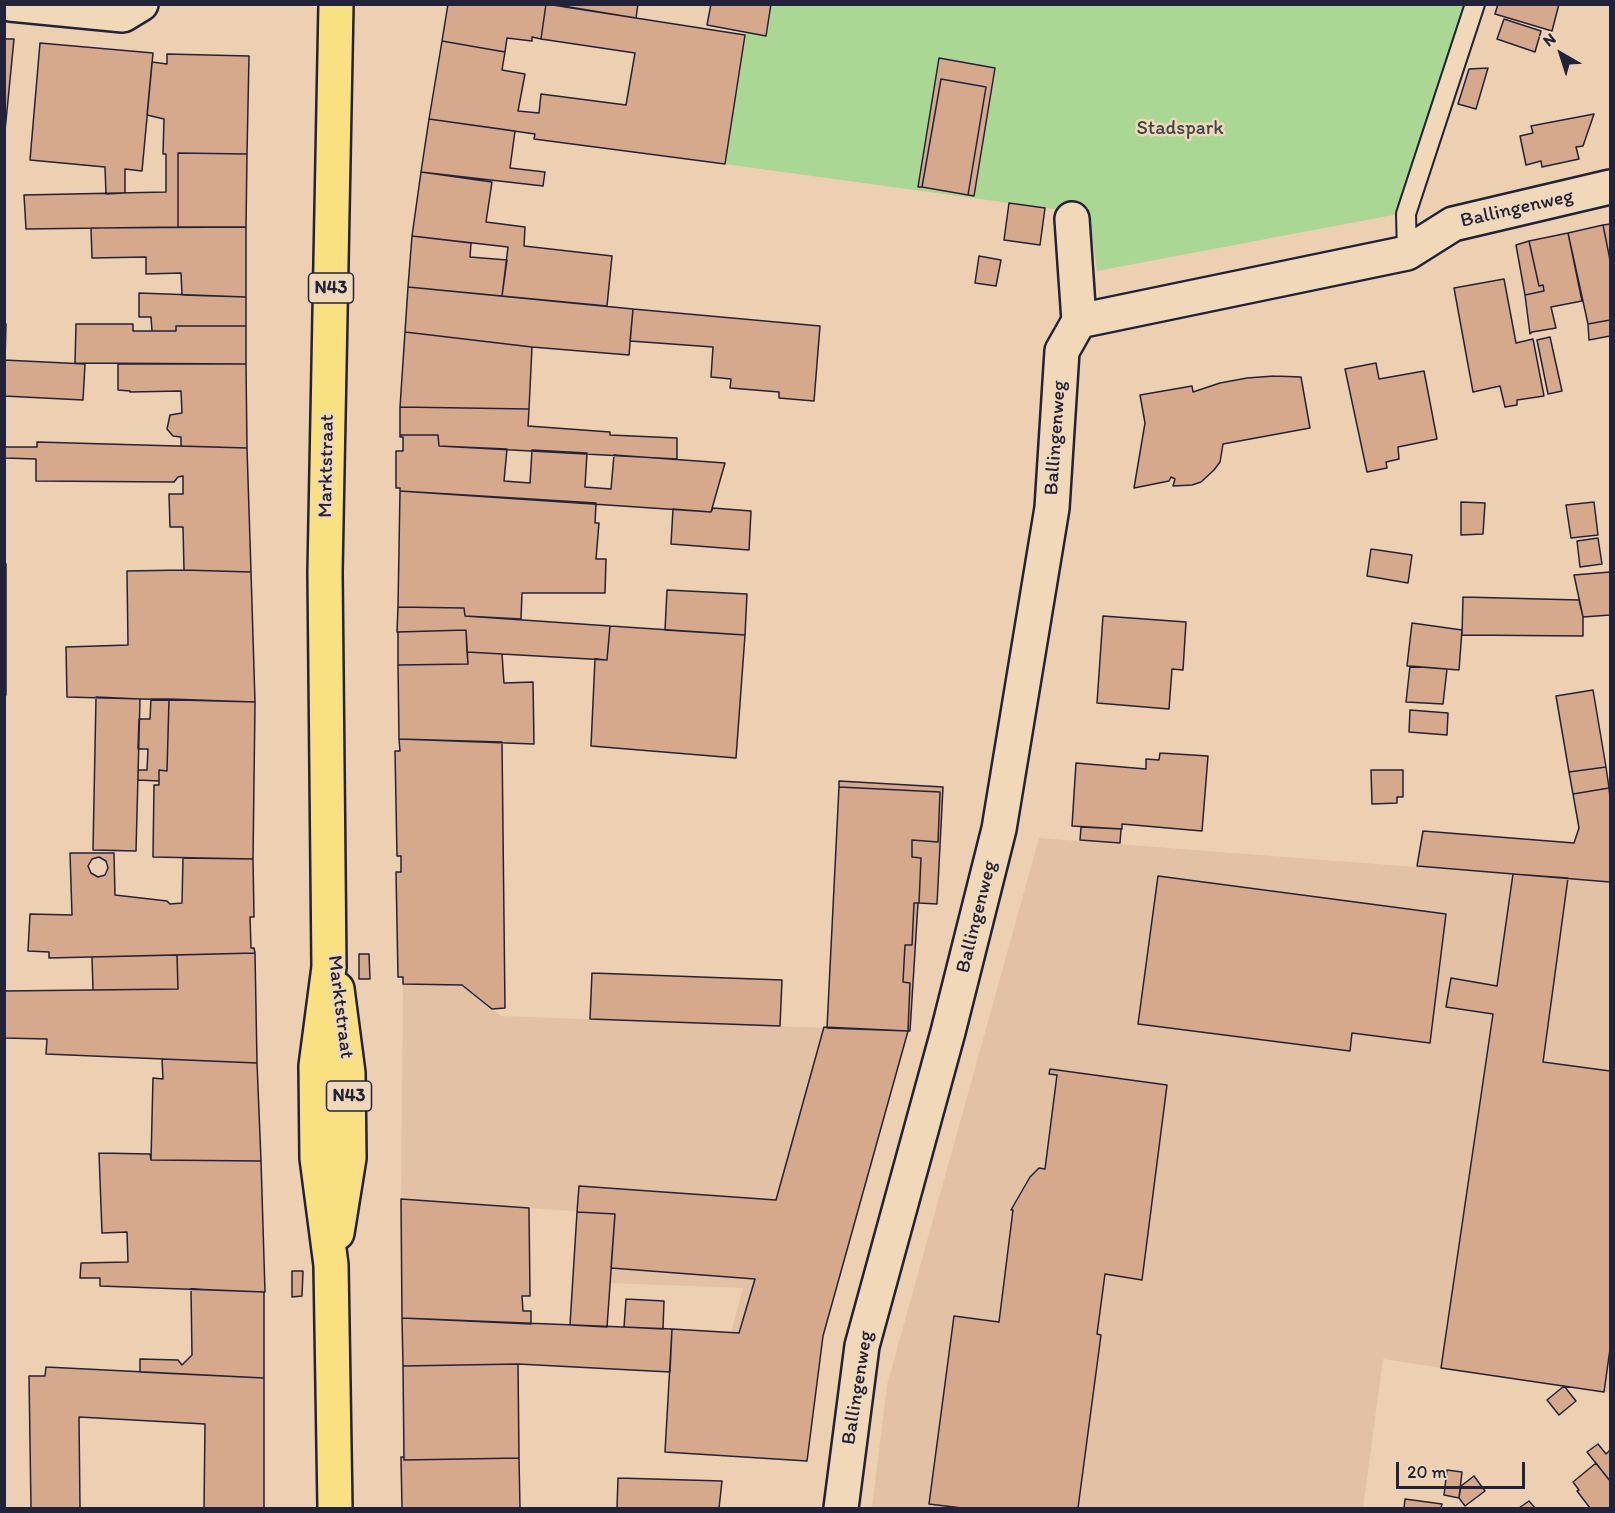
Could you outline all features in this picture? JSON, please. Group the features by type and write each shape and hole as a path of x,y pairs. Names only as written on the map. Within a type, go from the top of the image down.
{"main road":[{"name":"Marktstraat","path":"335,1509 332,1265 317,1158 316,1066 329,967 326,572 336,4"}],"street":[{"path":"10,4 123,15 141,4"},
{"name":"Ballingenweg","path":"841,1509 862,1346 948,1032 999,829 1052,508 1062,351 1079,321 1407,253 1453,224 1611,187"},
{"path":"1072,219 1079,321"}],"lane":[{"path":"1407,253 1406,214 1475,4"}],"shaded area":[{"path":"1039,838 1610,882 1610,1393 1383,1359 1363,1508 872,1508 887,1385"},
{"path":"403,984 462,985 501,1016 908,1031 823,1336 807,1461 665,1452 672,1329 731,1333 743,1288 610,1283 615,1214 401,1199"}],"green space":[{"name":"Stadspark","path":"771,5 1477,5 1409,212 1097,271 1089,214 725,164 745,32"}],"building":[{"path":"448,4 546,4 541,39 532,37 532,41 507,38 505,52 442,41"},
{"path":"546,4 745,35 725,164 534,139 535,134 429,119 442,41 505,52 502,70 525,74 518,111 539,113 541,94 626,105 635,53 541,39"},
{"path":"551,4 638,4 636,18"},
{"path":"711,4 771,4 766,36 707,25"},
{"path":"1498,4 1559,4 1552,31 1495,14"},
{"path":"1504,19 1541,31 1535,52 1497,39"},
{"path":"4,39 14,39 4,141"},
{"path":"40,43 153,53 142,171 125,169 125,193 106,194 105,167 30,160"},
{"path":"167,54 249,56 247,154 178,153 178,227 26,229 24,195 166,192 166,154 163,154 164,119 147,115 152,62 167,64"},
{"path":"939,58 995,68 974,196 968,195 986,87 941,79 922,187 918,187"},
{"path":"1488,68 1476,109 1458,104 1469,69"},
{"path":"941,79 986,87 968,195 922,187"},
{"path":"1594,114 1583,146 1576,147 1579,159 1542,167 1541,161 1526,165 1520,136 1533,133 1531,126"},
{"path":"429,119 515,131 510,168 545,172 543,186 421,172"},
{"path":"178,153 247,154 246,227 178,227"},
{"path":"421,172 492,182 486,222 525,227 524,246 612,256 607,306 502,296 508,247 412,236"},
{"path":"1009,203 1045,208 1040,245 1004,240"},
{"path":"1610,224 1610,260 1603,225"},
{"path":"1603,225 1610,260 1610,320 1588,324 1568,233"},
{"path":"246,227 246,297 182,295 181,273 146,274 146,257 92,258 91,228"},
{"path":"1568,233 1582,301 1551,307 1556,328 1530,334 1525,295 1544,291 1543,285 1539,286 1529,241"},
{"path":"412,236 471,243 470,257 507,260 502,296 408,287"},
{"path":"1529,241 1539,286 1543,285 1544,291 1525,295 1516,245"},
{"path":"979,256 1001,260 996,286 975,283"},
{"path":"1504,279 1516,343 1533,339 1544,396 1517,400 1517,405 1505,407 1500,386 1473,392 1454,288"},
{"path":"408,287 633,309 629,355 532,347 405,332"},
{"path":"139,293 246,297 246,326 176,326 176,331 152,331 151,317 139,317"},
{"path":"633,309 820,326 814,401 779,398 779,392 730,388 731,379 711,377 713,347 630,341"},
{"path":"1610,320 1610,336 1589,340 1588,324"},
{"path":"4,324 6,324 5,360 4,360"},
{"path":"76,324 133,324 133,331 176,331 176,326 246,326 246,364 75,363"},
{"path":"405,332 532,347 529,409 400,407"},
{"path":"1550,337 1562,391 1548,394 1537,340"},
{"path":"4,360 85,364 83,400 4,396"},
{"path":"1376,363 1379,379 1424,371 1437,439 1398,447 1399,459 1386,462 1387,468 1367,472 1345,369"},
{"path":"118,364 246,364 247,448 181,446 181,437 173,436 167,429 170,415 182,413 181,391 130,392 118,390"},
{"path":"1274,376 1301,377 1310,428 1223,444 1220,462 1201,482 1173,486 1175,479 1171,477 1169,481 1134,488 1145,423 1140,395 1192,386 1193,392 1220,383"},
{"path":"400,407 529,409 528,426 610,432 610,435 677,438 677,459 439,446 438,435 400,435"},
{"path":"400,435 438,435 439,446 507,449 504,481 530,483 532,450 587,453 585,487 611,489 614,455 725,463 711,512 400,491 400,488 396,488 396,451 403,451 403,437"},
{"path":"37,442 247,448 251,572 184,570 183,527 170,527 169,494 183,494 183,476 178,477 174,482 36,481 36,459 5,458 5,447 37,447"},
{"path":"400,491 596,503 595,523 599,523 596,559 606,559 605,593 522,593 521,619 465,616 464,608 398,607"},
{"path":"1461,502 1485,503 1483,534 1461,535"},
{"path":"1594,502 1598,535 1571,538 1566,505"},
{"path":"713,508 751,511 749,550 671,544 673,509 711,512"},
{"path":"1598,538 1602,564 1580,567 1577,541"},
{"path":"1371,549 1412,555 1408,583 1367,576"},
{"path":"4,564 6,564 6,695 4,695"},
{"path":"127,571 251,572 255,702 67,697 66,647 128,645"},
{"path":"1610,572 1610,615 1583,617 1574,575"},
{"path":"667,590 747,594 745,635 665,630"},
{"path":"1463,597 1579,600 1583,617 1583,636 1462,635"},
{"path":"398,607 464,608 465,616 610,626 607,660 467,652 466,630 397,632"},
{"path":"1103,616 1186,622 1183,670 1172,669 1169,709 1097,703"},
{"path":"1412,623 1462,630 1459,670 1407,666"},
{"path":"610,626 745,635 736,758 591,746 595,659 607,660"},
{"path":"466,630 468,664 398,665 398,632"},
{"path":"467,652 502,654 504,683 533,682 534,744 399,739 398,665 468,664"},
{"path":"1410,666 1447,669 1443,704 1406,702"},
{"path":"1593,690 1606,767 1569,772 1556,696"},
{"path":"96,697 140,699 136,851 93,850"},
{"path":"151,699 169,699 167,771 159,770 159,781 138,780 138,770 147,770 148,749 138,749 139,719 150,719"},
{"path":"169,699 255,702 253,859 153,857 154,785 159,785 159,770 167,771"},
{"path":"1410,710 1448,713 1447,735 1409,732"},
{"path":"399,739 502,742 505,1008 492,1009 462,985 403,984 403,977 398,977 396,872 401,872 401,856 397,856 395,751 400,751"},
{"path":"1160,753 1208,756 1202,831 1122,824 1122,829 1072,826 1076,763 1146,769 1146,759 1159,760"},
{"path":"1606,767 1609,788 1573,794 1569,772"},
{"path":"1371,770 1403,770 1403,797 1397,797 1397,803 1372,804"},
{"path":"839,781 943,787 937,904 919,903 921,858 912,857 912,840 938,842 940,792 839,787"},
{"path":"839,787 940,792 938,842 912,840 912,857 921,858 919,903 914,903 912,945 905,945 903,982 910,983 908,1031 827,1028"},
{"path":"1609,788 1610,882 1417,866 1423,831 1574,843 1579,828 1573,794"},
{"path":"1081,827 1121,829 1120,843 1080,840"},
{"path":"70,853 114,853 115,895 167,901 170,904 182,903 183,858 253,859 254,917 250,917 251,948 254,948 255,953 49,958 49,952 28,951 30,914 72,915","holes":["99,857 106,861 108,868 105,875 98,877 91,873 88,866 92,859"]},
{"path":"1513,874 1568,878 1543,1062 1610,1071 1610,1349 1604,1392 1441,1368 1493,1014 1446,1007 1451,978 1497,986"},
{"path":"1158,876 1446,914 1430,1043 1352,1033 1350,1051 1138,1024"},
{"path":"914,903 918,903 910,1031 908,1031 910,983 903,982 905,945 912,945"},
{"path":"255,953 257,1063 46,1054 47,1039 4,1038 4,991 178,989 177,955"},
{"path":"359,954 369,954 370,979 359,979"},
{"path":"177,955 178,989 93,990 92,957"},
{"path":"592,973 782,980 780,1026 590,1019"},
{"path":"824,1027 908,1031 823,1336 807,1461 665,1452 672,1329 739,1333 755,1279 611,1268 615,1214 577,1212 579,1186 776,1200"},
{"path":"162,1059 257,1063 261,1161 151,1160 153,1078 163,1079"},
{"path":"1050,1069 1167,1085 1142,1280 1105,1274 1097,1334 1101,1335 1078,1508 962,1508 929,1504 954,1316 999,1322 1013,1210 1011,1210 1030,1177 1039,1168 1045,1169 1057,1075 1049,1074"},
{"path":"99,1153 150,1154 151,1160 261,1161 265,1292 100,1286 100,1278 80,1278 81,1263 128,1262 127,1232 102,1233"},
{"path":"401,1199 529,1208 530,1296 522,1296 523,1311 531,1311 531,1324 402,1318"},
{"path":"577,1212 615,1214 607,1327 570,1325"},
{"path":"292,1271 303,1271 302,1296 292,1297"},
{"path":"191,1289 264,1292 264,1378 140,1372 140,1359 178,1360 182,1365 192,1355"},
{"path":"626,1299 664,1301 663,1329 624,1327"},
{"path":"402,1318 672,1329 670,1372 518,1364 403,1366"},
{"path":"518,1364 519,1458 404,1460 403,1366"},
{"path":"46,1367 264,1378 264,1508 204,1508 205,1424 79,1417 80,1508 31,1508 29,1376 45,1376"},
{"path":"1564,1386 1576,1401 1559,1415 1547,1400"},
{"path":"1598,1444 1606,1454 1610,1450 1610,1481 1587,1452"},
{"path":"401,1457 404,1457 404,1460 519,1458 520,1508 402,1508"},
{"path":"1596,1463 1610,1481 1610,1508 1590,1508 1573,1482"},
{"path":"1447,1470 1462,1472 1459,1498 1444,1495"},
{"path":"1474,1476 1485,1491 1465,1506 1459,1498 1461,1486"},
{"path":"618,1478 722,1481 719,1508 617,1508"},
{"path":"1405,1499 1442,1504 1441,1508 1404,1508"},
{"path":"1529,1501 1535,1508 1519,1508"}]}
